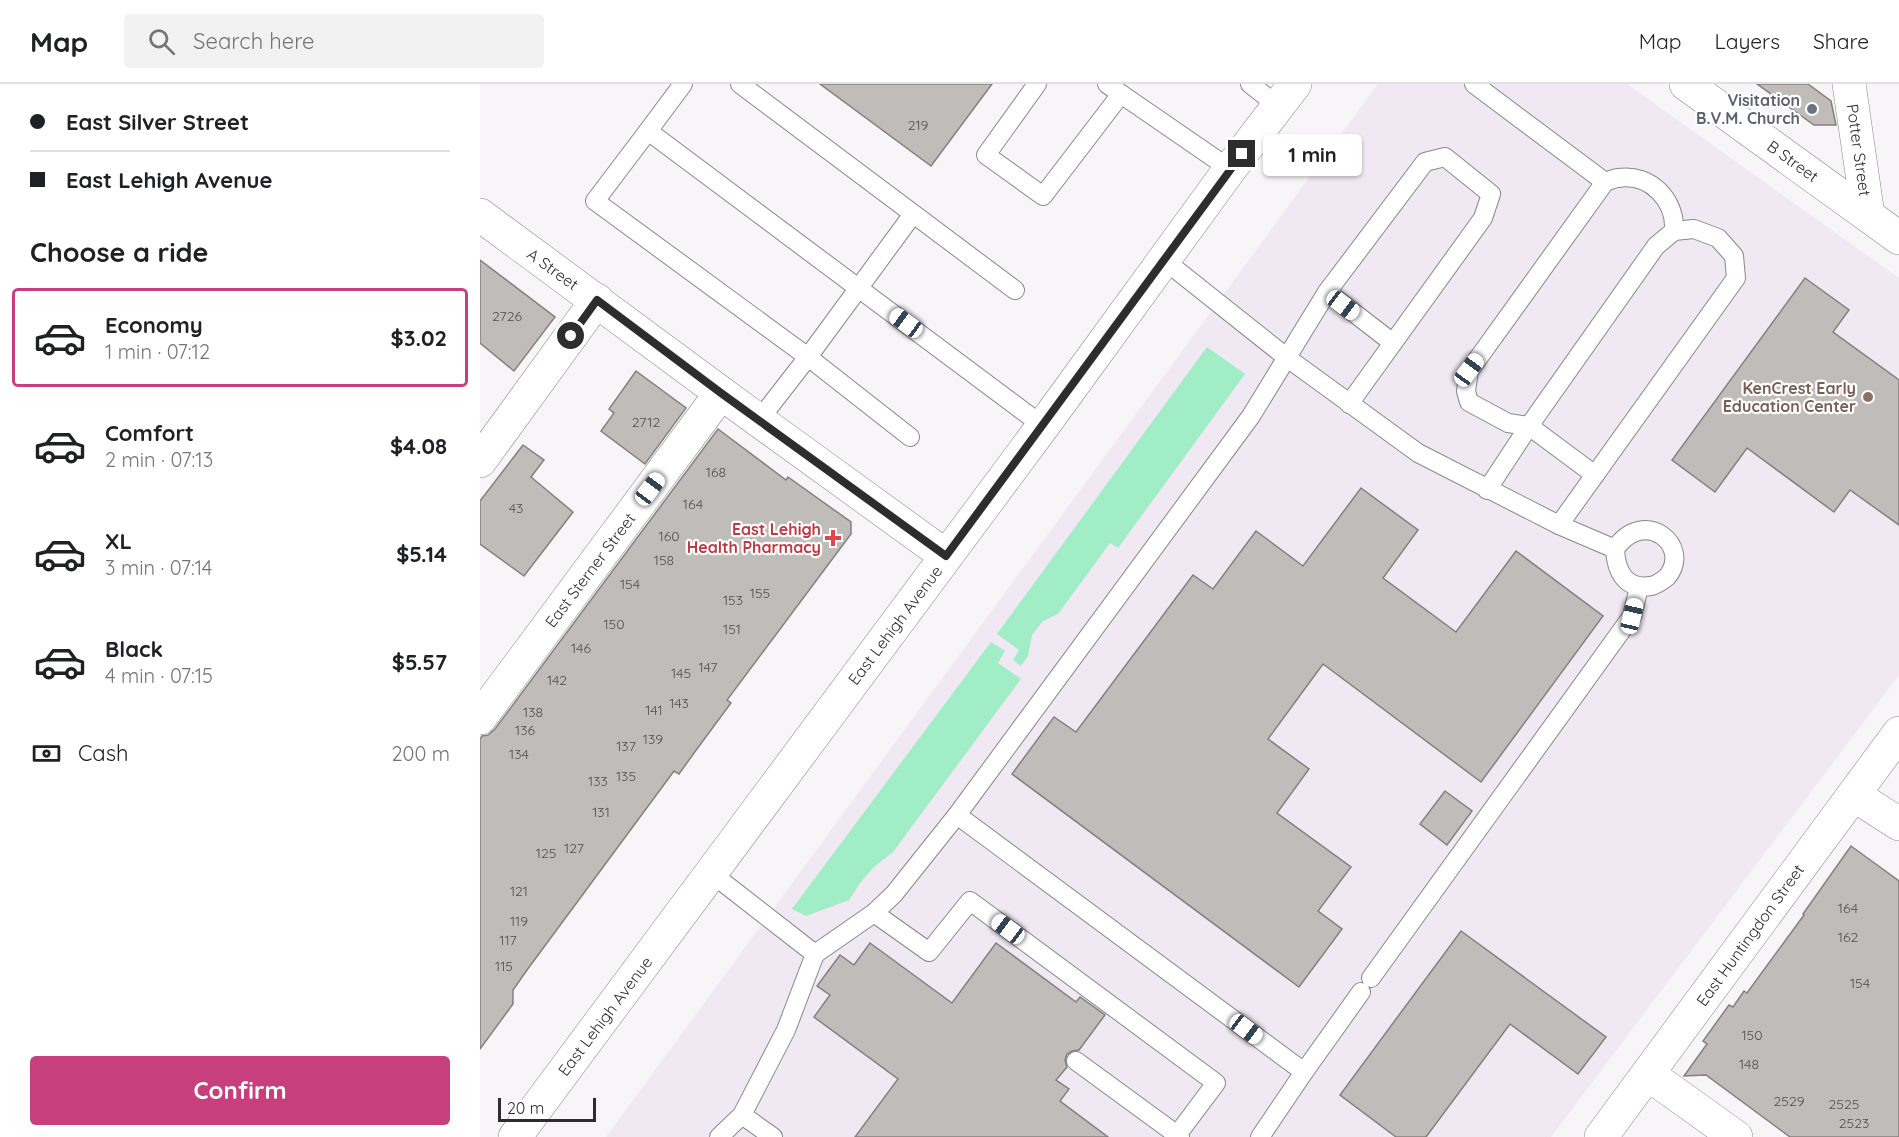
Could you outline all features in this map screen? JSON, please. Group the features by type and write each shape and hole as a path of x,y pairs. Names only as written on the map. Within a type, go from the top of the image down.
{"street":[{"name":"B Street","path":"1686,84 1899,238"},
{"name":"Potter Street","path":"1849,84 1868,215"},
{"name":"East Lehigh Avenue","path":"515,1137 1286,95"},
{"name":"A Street","path":"480,215 946,556"},
{"path":"480,461 597,300"},
{"name":"East Sterner Street","path":"480,718 721,393"},
{"name":"East Huntingdon Street","path":"1601,1137 1899,733"},
{"path":"1854,795 1899,824"},
{"path":"1648,1074 1736,1137"}],"lane":[{"path":"683,84 596,201 808,357 910,437"},
{"path":"740,84 1015,290"},
{"path":"1037,84 986,155 1043,196 1114,89 1230,169"},
{"path":"1250,84 1286,95"},
{"path":"1474,84 1605,183"},
{"path":"648,131 1043,426"},
{"path":"719,1137 742,1115 786,1030 814,954 874,913 894,894 957,815 1251,416 1327,292 1425,162 1445,157 1491,194 1483,218 1349,404"},
{"path":"1595,475 1529,426 1508,423 1469,402 1466,391 1469,370 1605,183 1619,178 1635,179 1656,186 1668,203 1675,219 1674,231"},
{"path":"759,420 913,214"},
{"path":"1487,490 1529,426 1656,246 1674,231 1694,229 1718,238 1734,256 1736,278 1559,525"},
{"path":"1164,260 1286,357 1418,453 1487,490 1615,549"},
{"path":"1327,292 1393,343"},
{"path":"1644,529 1660,533 1671,544 1675,556 1670,572 1663,581 1653,586 1638,587 1628,582 1618,571 1615,549 1622,538 1632,532 1644,529"},
{"path":"1269,1133 1304,1072 1632,616 1638,587"},
{"path":"957,815 1304,1072"},
{"path":"711,873 814,954"},
{"path":"874,913 929,952 970,901 1216,1083 1179,1136 1076,1061"},
{"path":"742,1115 773,1137"}],"shaded area":[{"path":"1378,84 1627,84 1899,278 1899,675 1551,1137 606,1137"}],"green space":[{"path":"1207,347 1245,374 1118,548 1110,543 1058,614 1043,621 1032,635 1028,656 1021,666 1013,660 1019,650 997,634"},
{"path":"991,642 1005,651 998,663 1021,679 893,852 874,867 849,900 806,916 792,909"}],"building":[{"path":"820,84 992,84 931,166"},
{"name":"Visitation B.V.M. Church","path":"1757,84 1808,84 1831,101 1836,125 1814,125"},
{"path":"480,260 555,317 514,371 480,343"},
{"path":"1805,278 1849,310 1833,332 1899,380 1899,525 1850,490 1834,512 1747,448 1715,492 1672,460"},
{"path":"636,371 686,408 645,464 601,431 614,413 609,409"},
{"path":"718,429 786,480 788,477 851,522 851,534 727,700 731,703 679,774 674,771 527,970 513,990 513,1004 480,1049 480,739 495,729"},
{"path":"523,445 544,460 531,477 573,512 524,576 480,544 480,501"},
{"path":"1361,488 1418,530 1383,578 1456,632 1516,551 1603,616 1481,782 1323,664 1268,739 1309,769 1277,813 1351,867 1318,911 1342,929 1299,987 1012,774 1054,717 1076,732 1193,575 1213,589 1256,531 1303,566"},
{"path":"1445,791 1472,811 1447,845 1420,824"},
{"path":"1851,846 1899,881 1899,1137 1790,1137 1706,1075 1684,1076 1707,1044 1703,1041 1729,1005 1733,1007 1744,991 1747,993"},
{"path":"1461,931 1606,1037 1578,1074 1510,1024 1426,1137 1396,1137 1340,1095"},
{"path":"870,943 952,1003 996,943 1076,1002 1080,997 1105,1015 1079,1050 1067,1054 1065,1060 1067,1067 1056,1080 1069,1089 1060,1101 1108,1137 855,1137 898,1079 814,1017 830,995 817,986 840,955 854,965"}],"place":[{"name":"Visitation B.V.M. Church","path":"1812,109"},
{"name":"KenCrest Early Education Center","path":"1868,397"},
{"name":"East Lehigh Health Pharmacy","path":"833,538"}],"route":[{"path":"571,336 597,300 946,556 1242,154"}]}
